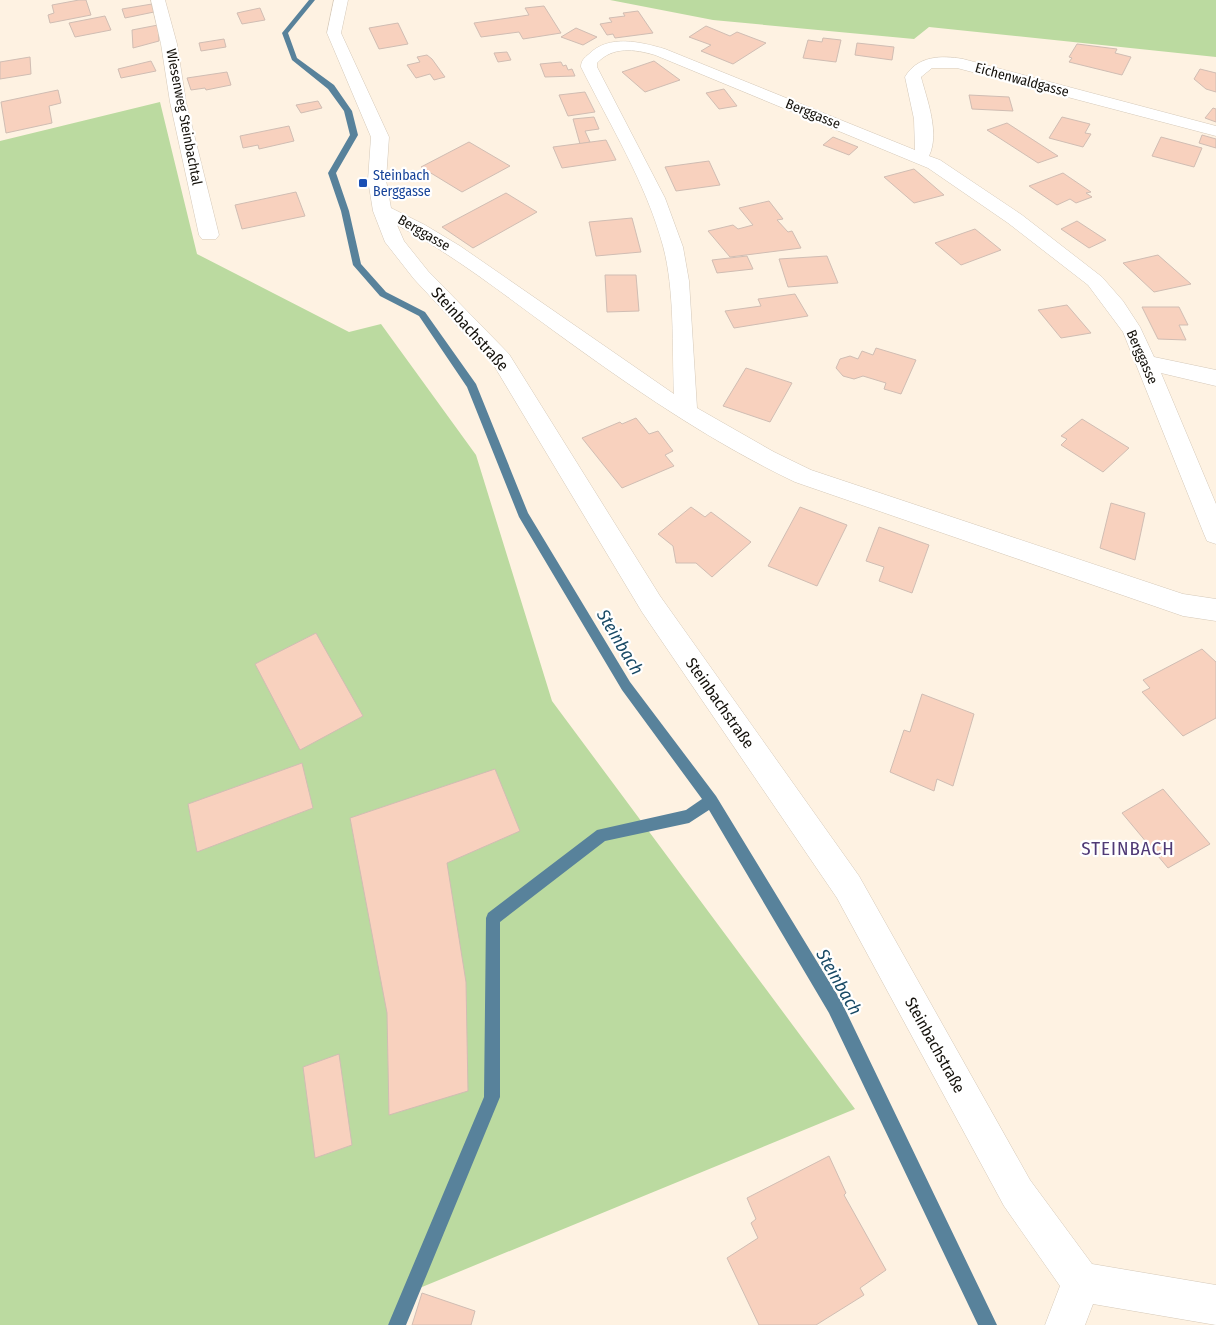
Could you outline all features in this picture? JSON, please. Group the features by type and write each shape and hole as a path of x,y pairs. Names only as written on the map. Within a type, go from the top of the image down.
{"street":[{"name":"Wiesenweg Steinbachtal","path":"158,0 169,44 178,102 208,235"},
{"name":"Steinbachstraße","path":"341,0 334,33 380,138 377,180 382,211 395,242 416,268 501,359 651,604 848,887 1017,1193 1081,1282"},
{"name":"Berggasse","path":"686,412 680,281 673,247 656,198 589,67 589,62 593,57 614,46 635,46 651,50 920,157 1015,219 1094,281 1116,306 1133,332 1216,534"},
{"name":"Eichenwaldgasse","path":"920,157 924,152 925,140 913,77 919,69 937,62 963,64 1216,131"},
{"name":"Berggasse","path":"382,211 431,234 686,412 758,455 803,476 1183,604 1216,610"},
{"path":"1146,363 1216,378"},
{"path":"1066,1325 1081,1282 1216,1305"}],"green space":[{"path":"610,0 1216,0 1216,57 929,27 914,39 713,20"},
{"path":"160,102 197,254 349,332 381,324 476,455 552,701 855,1109 405,1294 388,1325 0,1325 0,141"}],"building":[{"path":"86,0 91,15 50,23 48,15 54,13 52,5"},
{"path":"152,4 154,12 125,18 122,9"},
{"path":"544,6 561,33 523,39 519,32 481,37 474,23 529,15 525,8"},
{"path":"260,8 265,20 242,24 237,13"},
{"path":"638,11 653,33 615,38 613,34 607,35 600,24 612,22 609,18 625,16 623,13"},
{"path":"105,16 111,30 75,37 69,23"},
{"path":"398,23 408,44 379,49 369,28"},
{"path":"158,25 159,41 133,48 132,30"},
{"path":"706,26 730,36 737,32 766,43 733,64 701,51 711,45 689,37"},
{"path":"576,28 597,37 583,45 561,37"},
{"path":"823,38 841,40 836,62 803,58 808,40 822,42"},
{"path":"224,39 226,47 201,51 199,43"},
{"path":"857,43 894,47 892,60 855,55"},
{"path":"1077,44 1117,49 1115,53 1131,57 1122,75 1069,62 1072,58 1069,57"},
{"path":"507,52 511,60 498,62 494,53"},
{"path":"427,55 445,77 434,80 430,74 416,78 407,65 420,62 417,57"},
{"path":"30,57 31,74 0,79 0,62"},
{"path":"151,61 156,71 121,78 118,69"},
{"path":"654,61 680,80 645,92 622,72"},
{"path":"561,62 563,66 566,65 568,70 572,69 575,76 545,77 540,64"},
{"path":"1200,69 1216,73 1216,92 1206,89 1194,79"},
{"path":"227,72 231,85 206,90 205,88 191,90 187,78"},
{"path":"724,89 737,106 719,109 706,93"},
{"path":"58,90 61,103 49,106 52,123 6,133 1,102"},
{"path":"585,92 595,112 568,116 559,95"},
{"path":"969,95 1009,97 1013,111 972,109"},
{"path":"318,101 322,108 301,113 296,105"},
{"path":"1213,108 1216,109 1216,122 1205,118"},
{"path":"594,117 599,129 585,131 590,142 580,144 573,119"},
{"path":"1062,117 1090,124 1085,133 1091,134 1083,147 1049,138"},
{"path":"1007,123 1058,156 1038,163 987,130"},
{"path":"289,126 294,141 259,149 258,145 243,148 240,136"},
{"path":"1202,135 1216,139 1216,148 1199,143"},
{"path":"833,137 858,147 849,155 823,145"},
{"path":"1161,137 1202,148 1194,167 1152,156"},
{"path":"606,140 616,160 562,168 553,147"},
{"path":"469,142 510,166 462,192 421,167"},
{"path":"709,161 720,185 676,191 665,167"},
{"path":"914,169 944,195 914,203 884,177"},
{"path":"1063,173 1091,192 1086,193 1092,197 1076,203 1070,199 1057,205 1029,186"},
{"path":"296,192 305,216 242,229 235,205"},
{"path":"506,193 537,212 473,248 442,227"},
{"path":"769,201 783,219 777,220 788,232 792,231 801,248 730,257 708,231 733,225 738,229 753,225 739,208"},
{"path":"632,218 641,252 596,256 589,222"},
{"path":"1077,221 1106,240 1089,248 1061,229"},
{"path":"975,229 1001,250 961,265 935,243"},
{"path":"1158,255 1191,284 1154,292 1123,263"},
{"path":"747,256 753,269 717,273 712,260"},
{"path":"827,256 838,283 788,287 779,259"},
{"path":"605,275 636,275 639,311 607,312"},
{"path":"795,294 808,316 734,328 725,311 761,306 758,299"},
{"path":"1067,305 1091,333 1061,338 1038,310"},
{"path":"1142,307 1179,307 1188,325 1179,325 1186,340 1158,339"},
{"path":"876,348 916,360 901,394 884,389 886,383 863,376 854,379 843,376 836,368 840,359 850,356 858,359 862,351 873,355"},
{"path":"746,368 792,383 770,422 723,406"},
{"path":"636,418 649,434 658,431 673,451 665,455 674,466 622,488 582,438 620,422 622,424"},
{"path":"1082,419 1129,448 1103,472 1061,445 1067,439 1061,436"},
{"path":"1111,503 1145,513 1135,560 1100,548"},
{"path":"691,507 705,517 711,512 751,542 712,577 696,563 676,563 673,546 658,534"},
{"path":"800,507 847,525 817,586 768,566"},
{"path":"879,527 929,545 912,593 879,581 884,567 866,561"},
{"path":"316,633 363,716 300,750 255,664"},
{"path":"1202,649 1216,662 1216,718 1183,736 1142,692 1150,688 1143,680"},
{"path":"922,694 974,714 953,786 937,779 934,791 890,772 904,730 910,732"},
{"path":"302,763 313,808 197,852 188,804"},
{"path":"495,769 520,831 447,863 466,982 468,1091 389,1115 387,1013 350,818"},
{"path":"1163,789 1210,844 1168,868 1122,813"},
{"path":"339,1054 352,1145 315,1158 303,1067"},
{"path":"829,1156 846,1193 844,1195 886,1270 860,1288 864,1295 816,1325 759,1325 727,1258 758,1238 751,1223 756,1219 747,1198"},
{"path":"422,1293 475,1311 471,1325 412,1325"}],"waterway":[{"name":"Steinbach","path":"312,0 285,33 294,59 331,87 348,111 354,135 332,173 345,211 357,265 383,294 422,314 472,386 523,514 626,686 711,801"},
{"path":"397,1325 492,1097 493,918 602,835 689,816 711,801"},
{"name":"Steinbach","path":"711,801 835,1007 988,1325"}],"place":[{"name":"Steinbach Berggasse","path":"363,183"}],"district":[{"name":"STEINBACH","path":"1128,848"}]}
